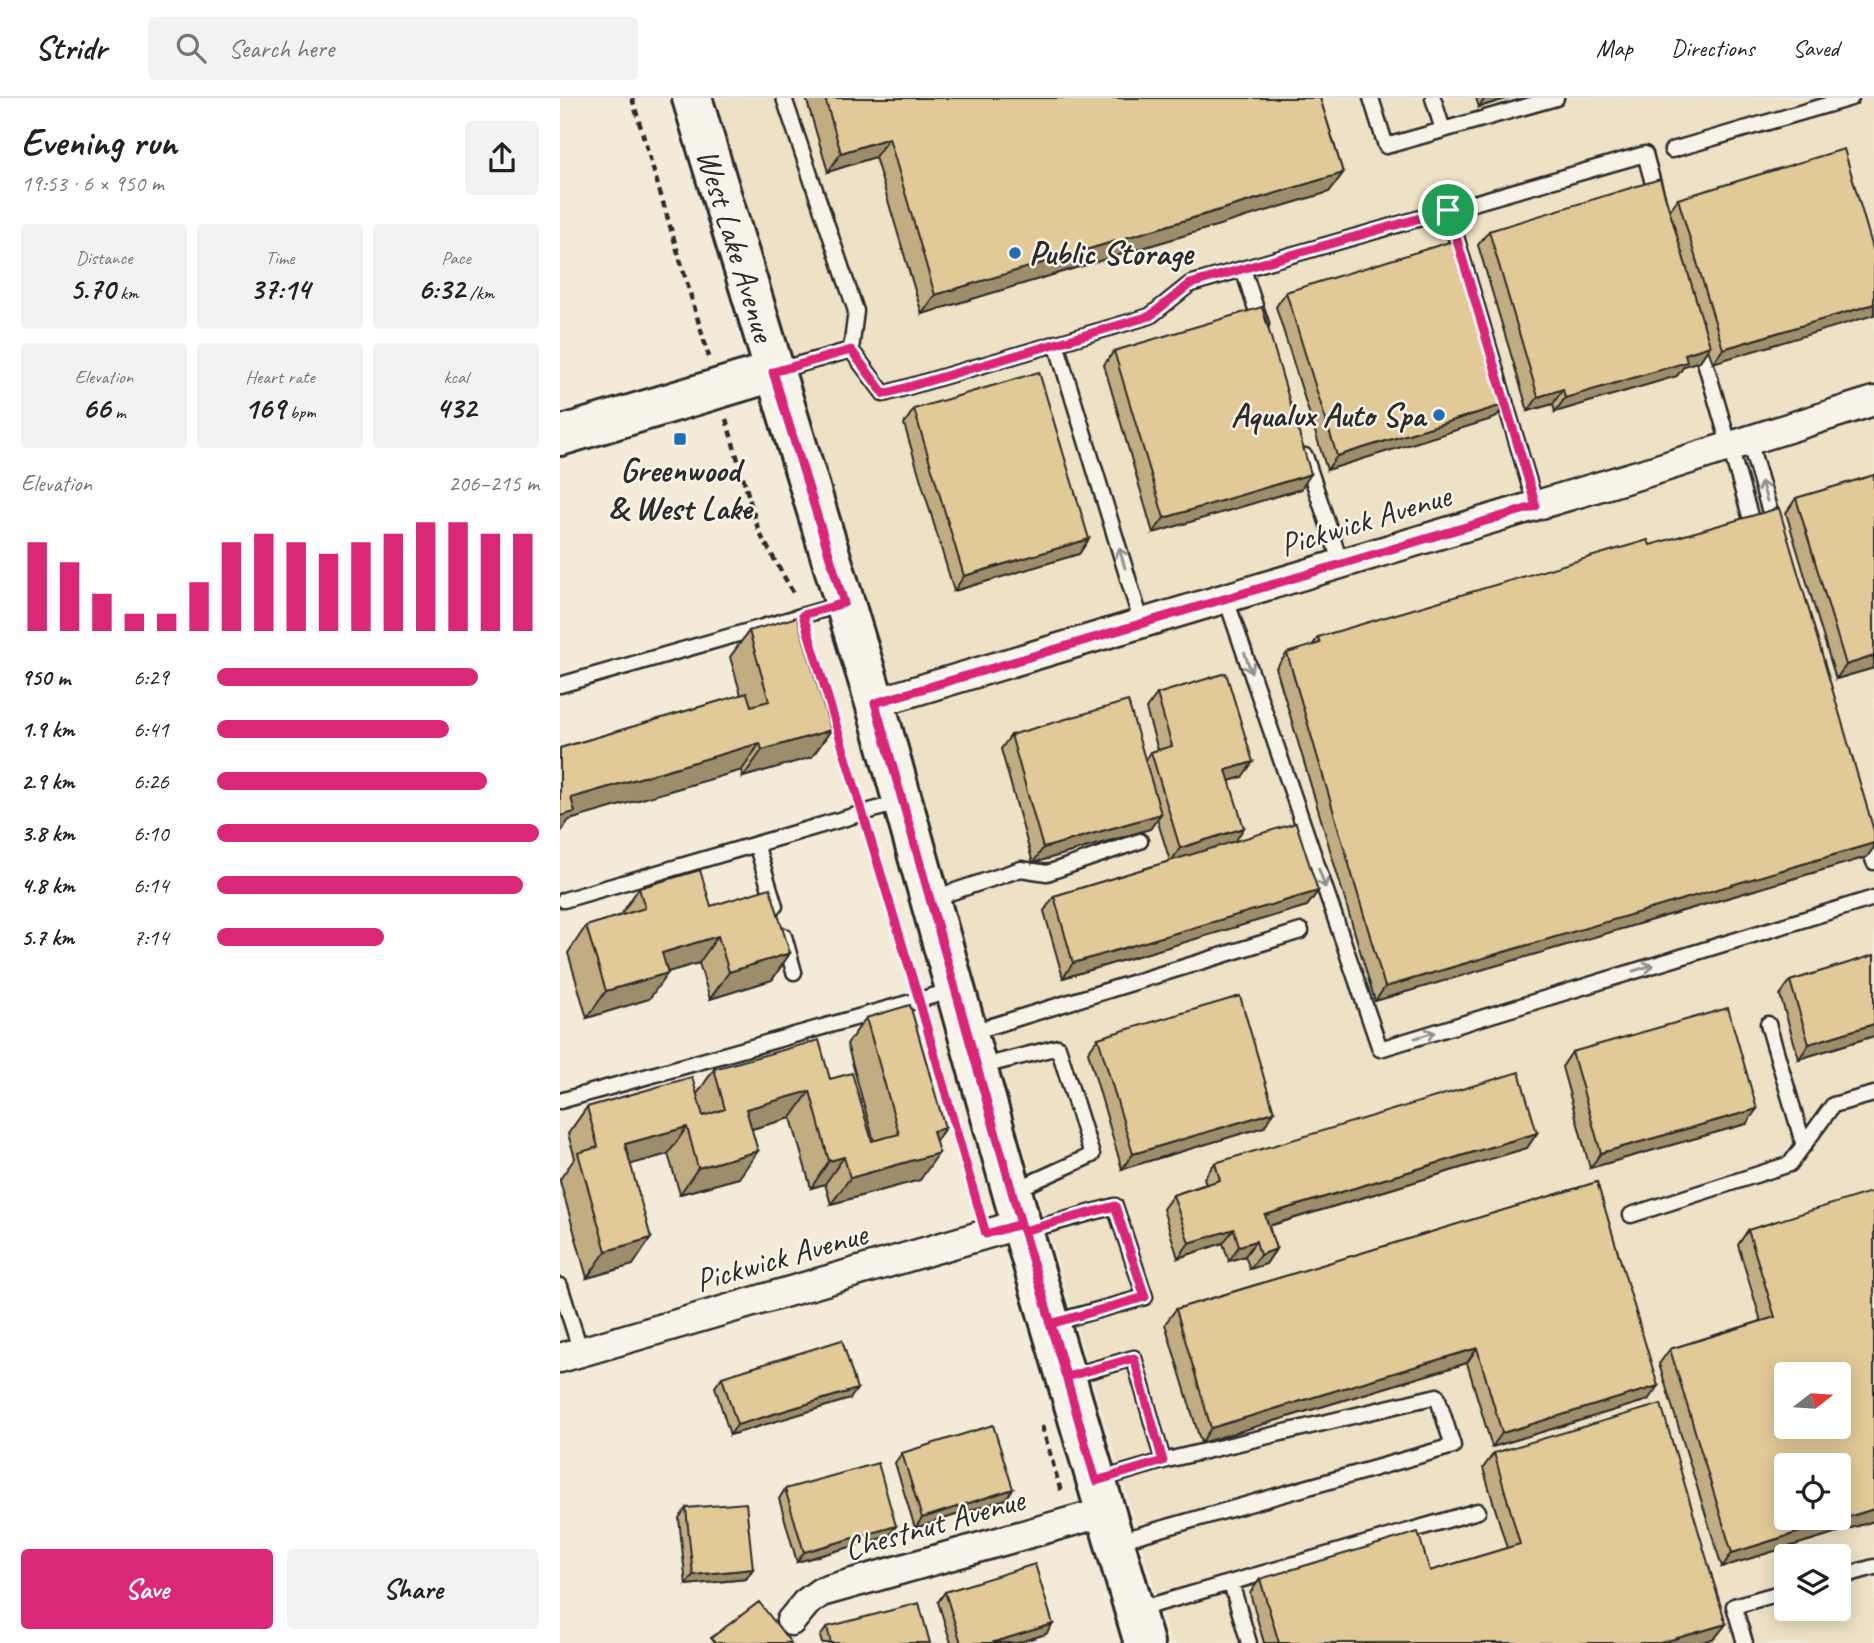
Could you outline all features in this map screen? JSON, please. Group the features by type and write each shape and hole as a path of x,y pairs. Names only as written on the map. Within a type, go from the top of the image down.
{"street":[{"name":"West Lake Avenue","path":"692,98 903,801 1066,1377 1096,1514 1139,1627"},
{"path":"560,436 773,372"},
{"name":"Pickwick Avenue","path":"875,703 1874,402"},
{"name":"Pickwick Avenue","path":"570,1355 1019,1215"},
{"name":"Chestnut Avenue","path":"791,1620 806,1603 821,1592 1096,1514"}],"lane":[{"path":"784,98 856,311 851,350 884,394 1150,316 1190,284 1644,154 1660,207"},
{"path":"1371,98 1386,146 1556,98"},
{"path":"1433,98 1443,130"},
{"path":"1672,150 1851,98"},
{"path":"1448,210 1536,506"},
{"path":"1243,269 1264,333"},
{"path":"1695,327 1780,546"},
{"path":"1056,343 1142,624"},
{"path":"773,372 851,350"},
{"path":"1298,436 1341,564"},
{"path":"1740,444 1754,526"},
{"path":"1226,598 1380,1049 1874,898"},
{"path":"560,685 844,603"},
{"path":"564,901 903,801"},
{"path":"1862,822 1874,862"},
{"path":"930,900 1021,869 1047,873 1140,841"},
{"path":"756,844 794,972"},
{"path":"972,1050 1301,931"},
{"path":"560,1101 956,990"},
{"path":"1768,1024 1804,1146"},
{"path":"972,1050 1058,1047 1093,1155 1019,1215"},
{"path":"1631,1215 1790,1164 1833,1105 1874,1094"},
{"path":"1019,1215 1115,1206 1145,1297 1050,1324"},
{"path":"560,1286 570,1355"},
{"path":"1066,1377 1134,1358 1163,1461"},
{"path":"1437,1396 1453,1446 1096,1514 1163,1461 1437,1396"},
{"path":"1139,1627 1231,1583 1478,1511"},
{"path":"1851,1574 1874,1567"},
{"path":"1231,1583 1249,1643"},
{"path":"1745,1643 1734,1605 1774,1594"}],"path":[{"path":"632,98 704,342"},
{"path":"731,436 759,532 791,585 803,615 964,1156"},
{"path":"1040,1417 1096,1514"}],"shaded area":[{"path":"713,98 1874,98 1874,1643 1171,1643"}],"building":[{"name":"Public Storage","path":"825,98 1320,98 1343,173 935,295 889,138 841,153"},
{"path":"1844,149 1874,252 1874,304 1723,349 1678,199"},
{"path":"1660,179 1710,346 1685,354 1687,362 1565,398 1563,389 1538,397 1489,231"},
{"path":"1456,240 1506,404 1337,456 1286,292"},
{"path":"1262,307 1311,474 1164,518 1114,351"},
{"path":"1039,372 1089,539 964,576 914,409"},
{"path":"1874,475 1874,656 1846,665 1796,498"},
{"path":"1779,508 1874,831 1874,843 1385,987 1287,653 1320,643 1318,637 1648,540 1650,545"},
{"path":"797,617 831,730 762,750 760,743 571,798 575,812 560,816 560,748 747,693 751,706 769,701 749,631"},
{"path":"1226,673 1253,762 1226,770 1244,828 1180,848 1151,752 1172,746 1157,694"},
{"path":"1128,701 1161,814 1043,848 1011,735"},
{"path":"1296,823 1318,891 1073,963 1054,896"},
{"path":"700,870 711,906 770,888 790,953 729,972 718,936 662,953 668,973 606,991 586,926 645,908 639,888"},
{"path":"1874,955 1874,1024 1809,1044 1790,981"},
{"path":"1240,996 1274,1112 1133,1154 1098,1038"},
{"path":"910,1005 945,1128 933,1131 939,1153 850,1178 844,1157 829,1161 810,1091 746,1109 758,1151 698,1168 687,1127 625,1144 651,1238 606,1251 578,1153 598,1147 587,1107 692,1077 703,1116 725,1109 714,1069 819,1040 830,1079 852,1073 872,1141 899,1134 866,1018"},
{"path":"1728,1008 1757,1109 1601,1153 1572,1052"},
{"path":"1519,1072 1537,1133 1265,1215 1276,1249 1260,1255 1256,1241 1239,1246 1234,1229 1189,1243 1173,1195 1220,1180 1215,1163"},
{"path":"1597,1182 1658,1386 1502,1433 1477,1348 1211,1428 1176,1309"},
{"path":"1874,1191 1874,1509 1851,1516 1851,1453 1774,1453 1774,1530 1806,1530 1732,1553 1670,1349 1775,1317 1748,1230"},
{"path":"842,1340 857,1389 737,1425 722,1377"},
{"path":"1661,1404 1726,1624 1660,1643 1279,1643 1260,1579 1418,1532 1430,1571 1520,1544 1494,1453"},
{"path":"993,1425 1013,1489 922,1518 902,1453"},
{"path":"878,1463 896,1526 804,1552 785,1489"},
{"path":"746,1503 753,1569 693,1575 686,1508"},
{"path":"1035,1564 1053,1624 991,1643 961,1643 945,1592"},
{"path":"759,1602 791,1643 715,1643 711,1638"},
{"path":"919,1603 930,1643 831,1643 827,1627"}],"place":[{"name":"Public Storage","path":"1015,253"},
{"name":"Aqualux Auto Spa","path":"1439,415"},
{"name":"Greenwood & West Lake","path":"680,439"}],"route":[{"path":"1448,210 1190,284 1150,316 884,394 851,350 773,372 844,603 803,615 986,1234 1021,1224 1050,1324 1066,1377 1096,1481 1163,1461 1134,1358 1066,1377 1050,1324 1145,1297 1115,1206 1023,1231 875,703 1536,506 1448,210"}]}
